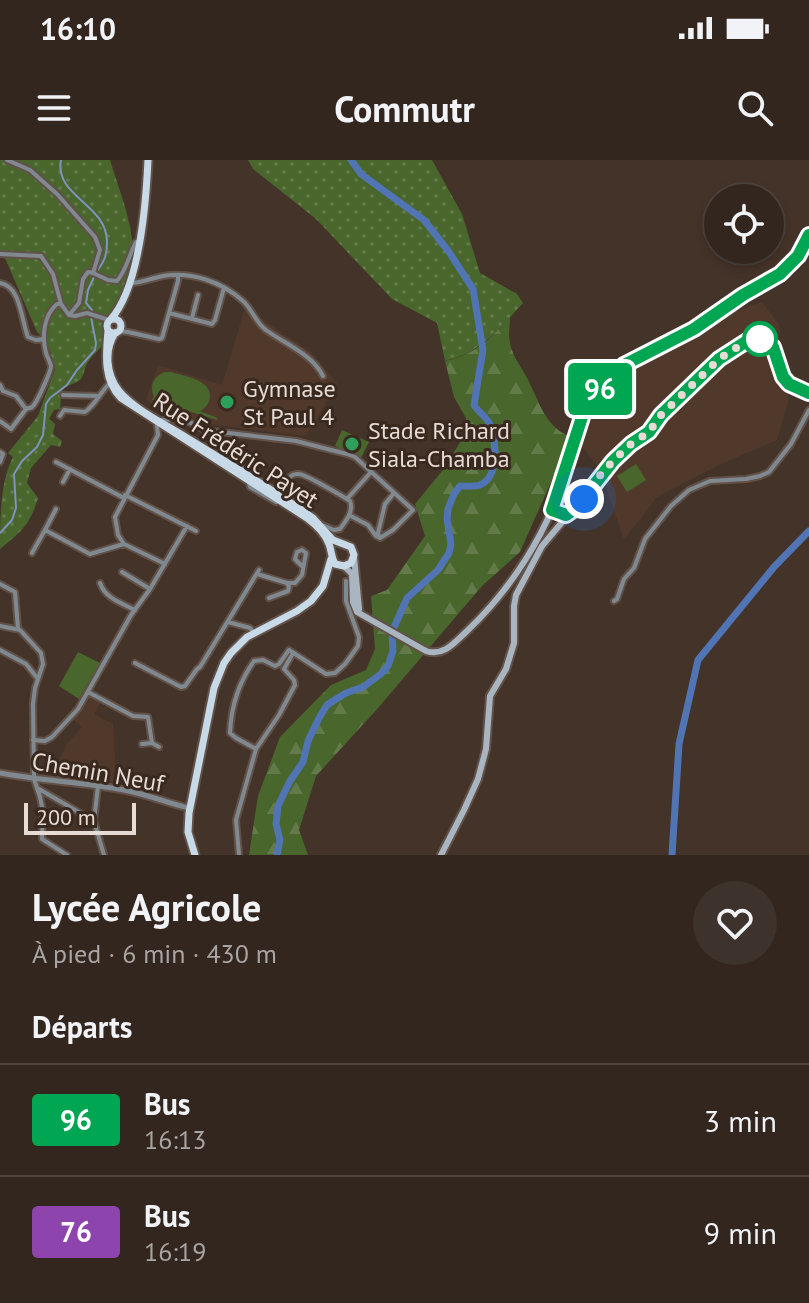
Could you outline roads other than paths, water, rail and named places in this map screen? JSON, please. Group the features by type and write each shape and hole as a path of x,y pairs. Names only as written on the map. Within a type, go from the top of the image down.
{"main road":[{"path":"112,382 108,350 120,306 143,248 148,160"},
{"path":"132,278 145,208"},
{"path":"331,557 351,572 350,581 365,618 421,649 436,653 447,649 506,588 536,541 552,510 583,414 606,381 624,365 694,329 780,274 798,256 809,235"},
{"name":"Rue Frédéric Payet","path":"112,382 123,395 313,523 329,543 331,557"},
{"name":"Rue Frédéric Payet","path":"245,477 320,524 332,539 340,543"},
{"path":"441,855 478,779 486,749 490,696 506,669 514,643 516,595 542,546 563,521 563,515 552,510"},
{"path":"327,577 333,548 340,543 348,544 354,555 350,581"},
{"path":"193,855 188,808 218,674 231,653 254,633 305,606 318,594 332,569 351,563 354,555"}],"street":[{"path":"7,160 30,170 54,191 95,237 100,250 93,273"},
{"path":"69,315 79,303 83,279 88,272 117,281 133,247 139,242"},
{"path":"0,254 41,256 53,274 61,304 69,315 87,313 114,326 161,339 178,275"},
{"path":"132,278 199,277 224,288 246,304 262,327 308,358 323,376"},
{"path":"132,278 150,279"},
{"path":"0,283 7,284 14,292 28,337 44,339"},
{"path":"169,313 209,324 214,322 224,288"},
{"path":"192,318 198,295"},
{"path":"0,421 11,429 41,394 51,374 44,339 48,315 51,308 61,304"},
{"path":"563,515 576,508 613,461 649,432 661,415 719,359 750,339 760,339 773,347 783,377 789,384 809,393"},
{"path":"60,416 64,410 85,412 112,382"},
{"path":"0,385 3,391 16,396 26,409"},
{"path":"63,395 99,396"},
{"path":"614,601 625,577 634,568 645,539 671,506 689,490 710,481 753,478 772,470 791,444 809,410"},
{"path":"165,564 124,544 118,535 115,517 163,423 190,423 204,430 240,463 245,477"},
{"path":"204,430 314,444 355,457 413,510 393,530 377,535"},
{"path":"0,452 3,454 0,462"},
{"path":"56,462 196,531"},
{"path":"63,482 70,469"},
{"path":"347,499 371,472"},
{"path":"286,485 289,477 302,474 347,499 352,507 338,530 320,524"},
{"path":"377,535 385,504 394,493"},
{"path":"32,553 56,509"},
{"path":"349,515 368,525 377,535"},
{"path":"33,740 45,741 52,737 78,709 187,526"},
{"path":"45,530 90,554 124,544"},
{"path":"135,663 181,687 185,686 258,572 287,583 297,582 303,567"},
{"path":"122,572 150,589"},
{"path":"291,651 326,674 335,673 345,664 358,646 359,637 346,601 350,581"},
{"path":"100,583 102,591 135,610"},
{"path":"269,598 288,591 287,583"},
{"path":"0,584 15,592 18,629"},
{"path":"228,622 250,628 254,633"},
{"path":"0,626 18,629 41,653 43,664 33,700 34,779 43,812 42,839 67,855"},
{"path":"0,650 29,667 38,679"},
{"path":"256,749 230,733 238,688 254,661 263,660 275,666 291,651"},
{"path":"239,855 236,820 256,749 295,685 284,669 291,651"},
{"path":"88,692 133,716 148,717 152,743"},
{"path":"142,744 152,743 159,747"},
{"name":"Chemin Neuf","path":"0,773 150,795 188,808"},
{"path":"98,786 94,821 104,855"},
{"path":"37,788 94,821"}],"waterway":[{"path":"61,160 65,183 91,209 105,230 106,251 97,271"},
{"path":"277,855 280,840 276,824 278,806 303,762 308,741 319,718 327,705 363,687 388,666 393,651 392,632 407,598 438,570 449,553 451,544 447,519 454,494 460,486 478,486 486,481 495,458 490,425 474,405 483,350 473,289 424,220 361,174 351,160"},
{"path":"92,310 86,303 94,277"},
{"path":"0,533 12,520 16,508 14,474 43,435 46,404 67,385 95,350 91,317"},
{"path":"672,855 679,744 698,660 774,567 809,531"}],"place":[{"name":"Gymnase St Paul 4","path":"227,402"},
{"name":"Stade Richard Siala-Chamba","path":"352,444"}]}
